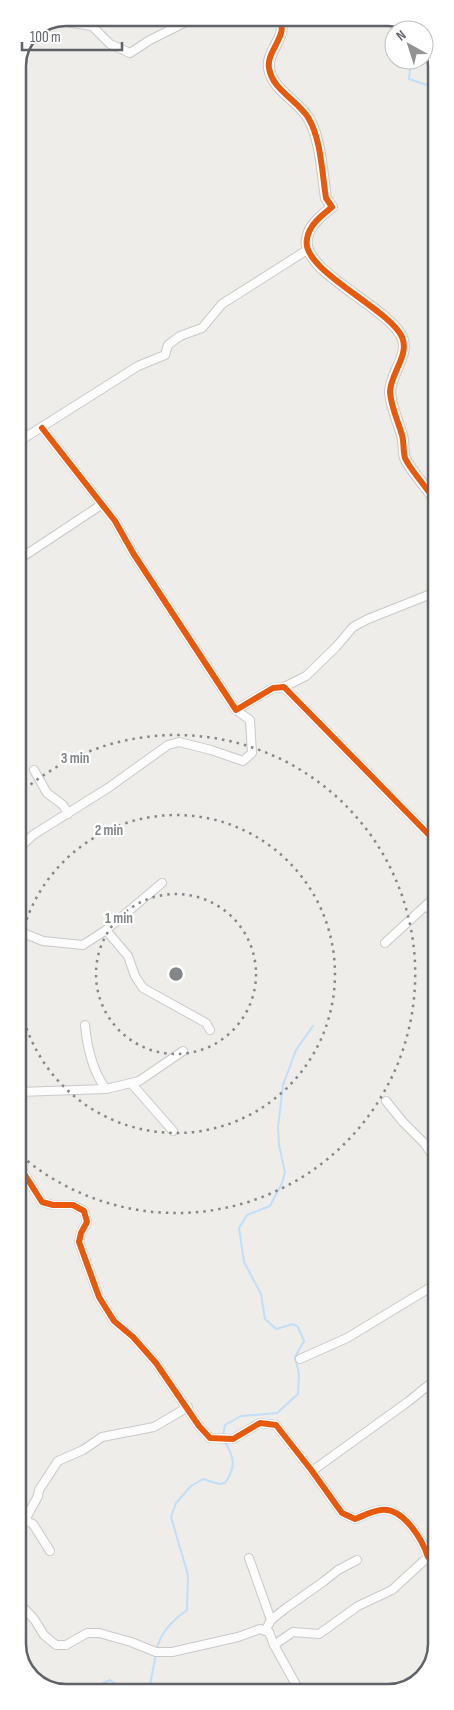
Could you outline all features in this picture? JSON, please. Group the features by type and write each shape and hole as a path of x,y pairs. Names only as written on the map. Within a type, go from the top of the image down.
{"street":[{"path":"92,26 110,44 130,52 178,26"},
{"path":"282,26 282,31 269,56 269,68 276,83 308,116 316,132 326,198 332,207 315,222 309,231 306,240 307,250 324,271 372,307 394,327 402,338 403,350 390,390 394,414 403,436 405,458 428,490"},
{"path":"26,437 138,366 166,355 168,345 180,336 202,328 222,304 307,250"},
{"path":"26,842 33,835 121,779 168,745 179,742 243,761 252,753 250,720 236,710 133,554 115,521 42,428"},
{"path":"26,555 101,505"},
{"path":"236,710 273,688 284,687 306,676 336,647 353,627 368,619 428,595"},
{"path":"284,687 428,834"},
{"path":"34,770 47,793 63,805 68,814"},
{"path":"26,934 43,940 84,945 106,930 162,883"},
{"path":"385,943 426,906"},
{"path":"106,930 128,956 135,976 143,988 206,1023 210,1030"},
{"path":"85,1025 87,1044 100,1082 106,1089"},
{"path":"26,1092 106,1089 139,1081 183,1051"},
{"path":"131,1083 173,1131"},
{"path":"386,1101 428,1149"},
{"path":"26,1177 42,1202 53,1205 73,1205 84,1211 87,1222 79,1242 99,1297 114,1321 133,1337 156,1363 188,1407 199,1426 210,1438 233,1438 260,1423 276,1425 342,1513 355,1519 382,1510 400,1514 424,1543 428,1557 392,1590 358,1606 319,1634 293,1632 274,1645"},
{"path":"300,1359 347,1338 428,1289"},
{"path":"312,1471 428,1386"},
{"path":"26,1511 58,1461 83,1450 102,1437 154,1428 188,1407"},
{"path":"26,1520 33,1524 50,1551"},
{"path":"249,1558 271,1620"},
{"path":"265,1631 271,1620 286,1608 338,1570 357,1560"},
{"path":"26,1610 44,1635 56,1645 66,1645 87,1633 99,1633 131,1642 156,1652 172,1652 238,1637 260,1629 269,1632 296,1684"}],"waterway":[{"path":"410,70 409,79 428,85"},
{"path":"223,1436 225,1425 241,1416 277,1413 298,1394 299,1374 295,1357 304,1341 298,1327 293,1324 276,1329 265,1319 261,1294 244,1262 239,1228 247,1215 270,1206 282,1183 285,1172 279,1145 278,1127 283,1085 296,1050 313,1026"},
{"path":"157,1649 161,1637 168,1627 187,1610 188,1575 171,1517 176,1503 191,1486 203,1479 219,1484 225,1483 231,1472 233,1461 224,1440"},
{"path":"150,1684 156,1654"},
{"path":"101,1684 110,1680 116,1684"}],"cycle path":[{"path":"281,26 280,36 269,61 271,76 280,89 305,113 313,127 319,147 326,198 332,207 310,229 307,239 309,251 317,263 331,276 381,314 394,326 402,337 404,351 393,378 390,392 402,435 405,458 428,490"},
{"path":"42,428 115,521 133,553 236,710 273,688 284,687 428,834"},
{"path":"26,1177 42,1202 53,1205 73,1205 84,1211 87,1222 79,1242 99,1297 114,1321 133,1337 156,1363 199,1426 210,1438 233,1439 260,1423 276,1425 342,1513 355,1519 381,1510 389,1510 397,1514 411,1526 428,1557"}]}
